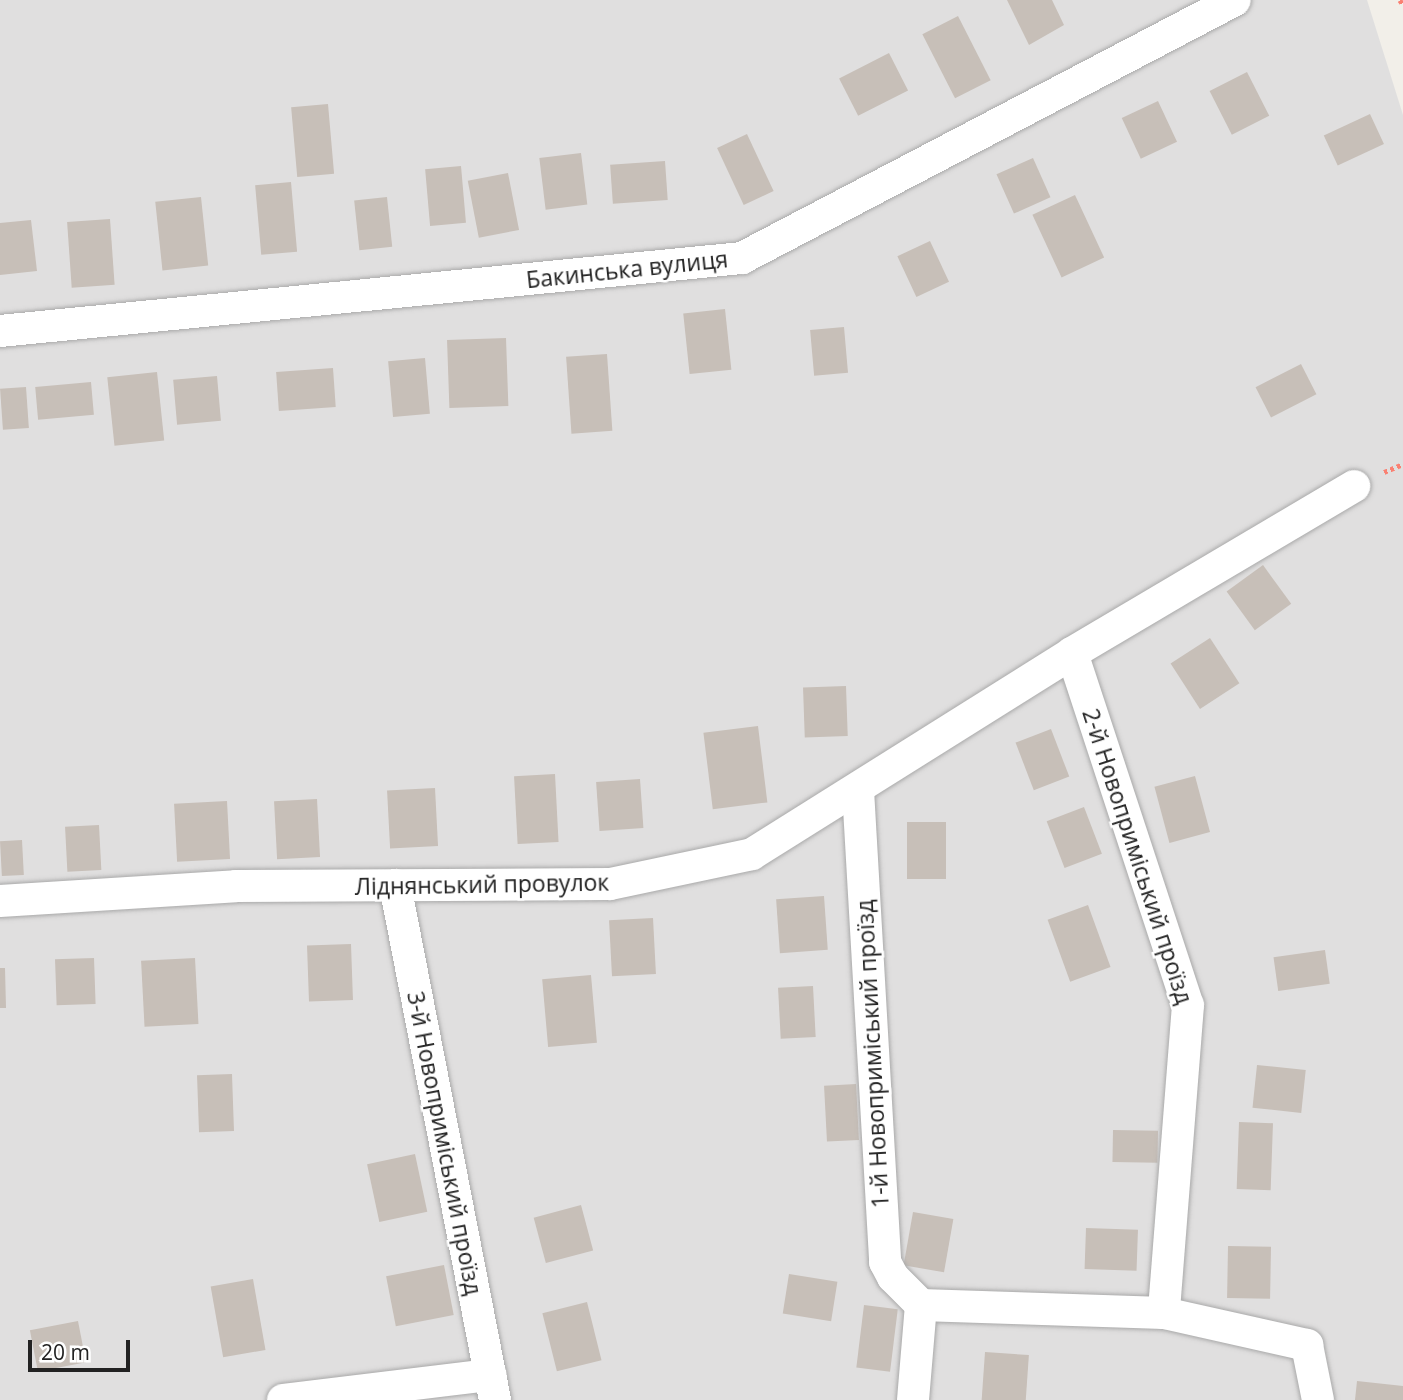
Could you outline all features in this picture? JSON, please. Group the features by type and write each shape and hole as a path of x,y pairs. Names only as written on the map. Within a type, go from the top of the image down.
{"street":[{"name":"Бакинська вулиця","path":"0,331 742,258 1235,0"},
{"name":"Ліднянський провулок","path":"0,901 236,887 623,881 752,854 858,790 1072,653 1354,486"},
{"name":"2-й Новоприміський проїзд","path":"1072,653 1188,1005 1164,1313"},
{"name":"1-й Новоприміський проїзд","path":"858,790 885,1262 893,1277 921,1305"},
{"name":"3-й Новоприміський проїзд","path":"395,886 493,1388"},
{"path":"913,1400 921,1305 1164,1313 1307,1346 1318,1400"},
{"path":"284,1400 493,1388"}],"shaded area":[{"path":"0,0 1367,0 1403,115 1403,1400 0,1400"}],"building":[{"path":"1007,0 1052,0 1064,25 1029,45"},
{"path":"958,16 991,80 955,98 922,34"},
{"path":"889,53 908,90 858,116 839,78"},
{"path":"1247,72 1269,116 1232,135 1210,91"},
{"path":"1158,101 1177,142 1141,159 1122,118"},
{"path":"328,104 334,174 297,177 291,107"},
{"path":"1370,114 1384,144 1338,165 1324,136"},
{"path":"747,134 774,191 744,205 717,148"},
{"path":"581,153 587,205 546,210 539,158"},
{"path":"1033,158 1050,197 1014,214 996,174"},
{"path":"665,161 668,200 613,204 610,165"},
{"path":"461,166 466,223 430,226 425,169"},
{"path":"508,173 519,230 479,238 468,181"},
{"path":"291,182 297,252 261,255 255,185"},
{"path":"1075,195 1104,258 1062,277 1032,215"},
{"path":"201,197 208,266 162,270 155,202"},
{"path":"387,197 392,247 359,250 354,200"},
{"path":"110,219 115,285 72,288 67,222"},
{"path":"31,220 37,271 0,275 0,223"},
{"path":"930,241 949,282 916,297 897,256"},
{"path":"725,309 731,370 690,374 683,313"},
{"path":"844,327 848,373 814,376 810,330"},
{"path":"506,338 508,406 449,408 447,340"},
{"path":"607,354 612,431 571,434 566,357"},
{"path":"425,358 430,414 393,417 388,361"},
{"path":"1301,364 1316,394 1271,417 1256,387"},
{"path":"333,368 336,407 279,411 276,372"},
{"path":"157,372 164,441 114,446 107,377"},
{"path":"217,376 221,421 177,425 173,380"},
{"path":"91,382 94,415 38,420 35,387"},
{"path":"26,387 29,428 3,430 0,389"},
{"path":"1263,565 1291,604 1255,630 1227,591"},
{"path":"1210,638 1239,683 1200,709 1171,664"},
{"path":"846,686 848,736 805,737 803,688"},
{"path":"758,726 767,802 713,809 703,733"},
{"path":"1051,729 1069,777 1034,790 1016,743"},
{"path":"555,774 559,842 518,844 514,776"},
{"path":"1195,776 1210,832 1169,843 1154,787"},
{"path":"640,779 643,828 600,831 596,782"},
{"path":"435,788 438,846 390,848 387,791"},
{"path":"317,799 320,857 277,859 274,801"},
{"path":"227,801 230,859 177,862 174,804"},
{"path":"1084,807 1102,854 1065,868 1047,821"},
{"path":"907,822 946,822 946,879 907,879"},
{"path":"99,825 101,870 67,872 65,827"},
{"path":"22,840 24,875 2,876 0,841"},
{"path":"824,896 828,950 780,953 776,899"},
{"path":"1088,905 1111,967 1070,982 1048,920"},
{"path":"653,918 656,974 612,976 609,920"},
{"path":"351,944 353,1000 309,1002 307,946"},
{"path":"1325,950 1330,984 1278,991 1274,957"},
{"path":"94,958 96,1004 57,1005 55,959"},
{"path":"195,958 198,1024 145,1027 141,961"},
{"path":"0,968 5,968 6,1008 0,1008"},
{"path":"591,975 597,1043 548,1047 542,979"},
{"path":"813,986 816,1037 781,1039 778,988"},
{"path":"1257,1065 1306,1070 1301,1113 1253,1108"},
{"path":"232,1074 234,1131 199,1132 197,1075"},
{"path":"856,1084 859,1140 827,1142 824,1086"},
{"path":"1239,1122 1273,1123 1271,1190 1237,1189"},
{"path":"1113,1130 1158,1131 1157,1163 1112,1162"},
{"path":"415,1154 427,1212 379,1222 367,1164"},
{"path":"581,1205 593,1250 546,1263 534,1218"},
{"path":"913,1212 953,1219 944,1272 904,1265"},
{"path":"1086,1228 1138,1230 1137,1271 1085,1269"},
{"path":"1228,1246 1271,1247 1270,1299 1227,1298"},
{"path":"444,1265 454,1315 396,1326 386,1276"},
{"path":"789,1274 837,1282 831,1321 783,1314"},
{"path":"253,1279 266,1350 223,1357 211,1286"},
{"path":"587,1302 602,1360 557,1371 542,1313"},
{"path":"864,1305 898,1309 890,1372 856,1368"},
{"path":"78,1321 86,1362 38,1372 30,1330"},
{"path":"985,1352 1029,1355 1026,1400 982,1400"},
{"path":"1357,1381 1403,1386 1403,1400 1355,1400"}]}
